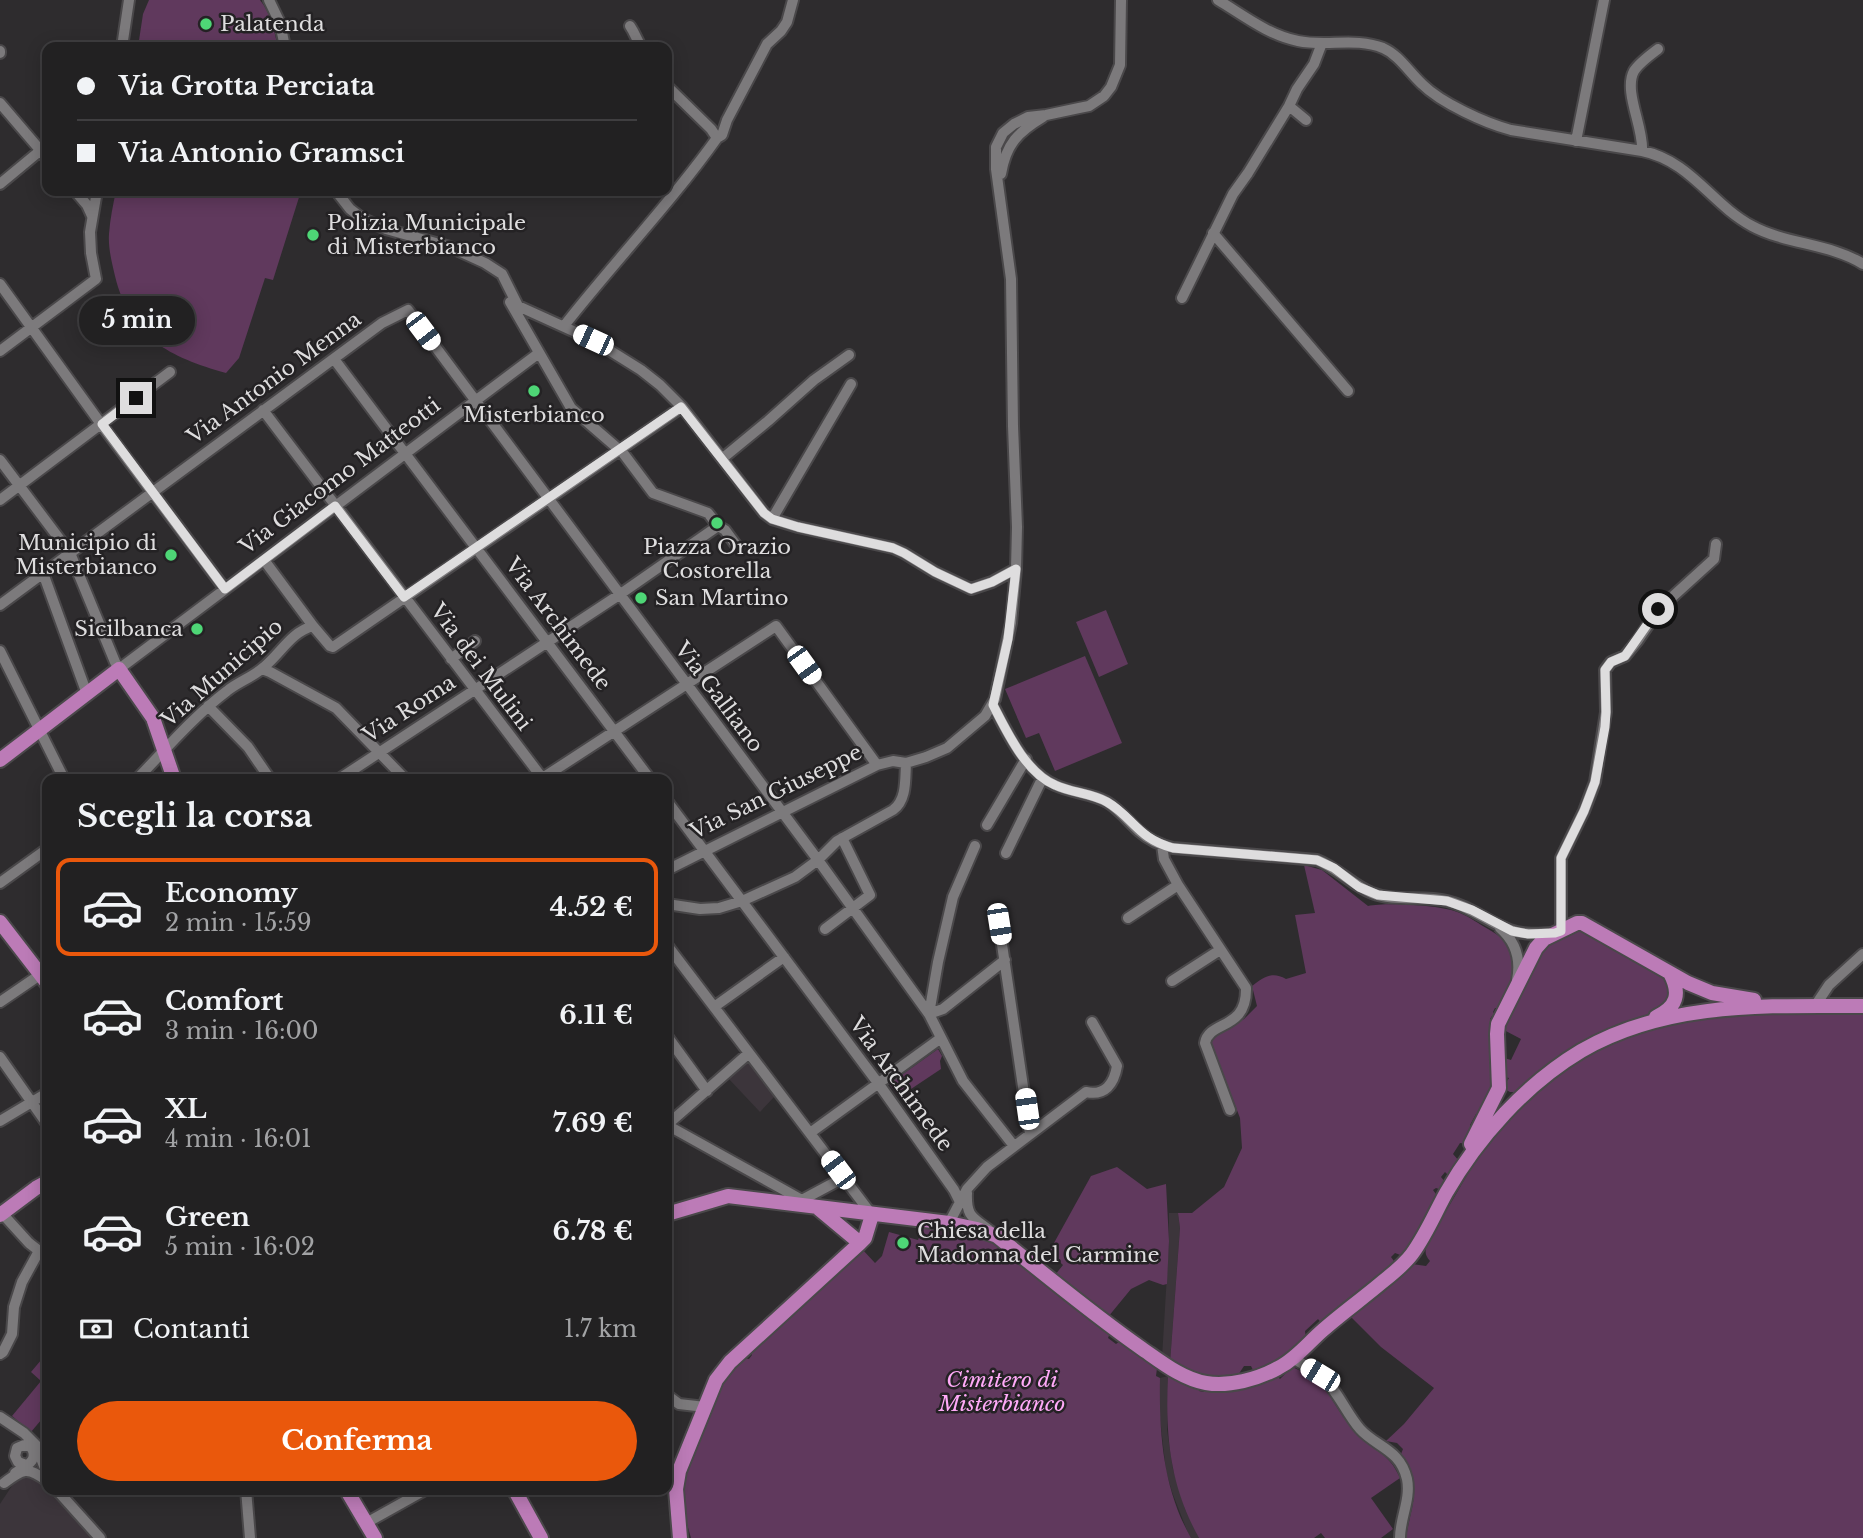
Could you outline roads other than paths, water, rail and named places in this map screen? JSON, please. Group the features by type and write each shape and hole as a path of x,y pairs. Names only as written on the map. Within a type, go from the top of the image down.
{"main road":[{"path":"119,669 153,719 172,774"},
{"name":"Via Giacomo Matteotti","path":"0,760 119,669"},
{"path":"0,922 42,972"},
{"path":"672,1213 728,1196 956,1224 997,1236 1103,1322 1165,1365 1194,1380 1215,1384 1247,1380 1272,1371 1293,1358 1407,1261 1428,1229 1499,1088 1498,1024 1516,985 1541,942 1577,923 1582,923 1670,973 1712,993 1811,1006"},
{"path":"1447,1192 1489,1131 1529,1089 1580,1052 1613,1034 1663,1014 1673,1005 1676,987 1670,973"},
{"path":"1642,1024 1735,1007 1863,1006"},
{"path":"1499,1088 1506,1096 1511,1097 1529,1089"},
{"path":"1,1214 42,1185"},
{"path":"808,1204 859,1245"},
{"path":"680,1538 673,1468 716,1380 730,1363 859,1245 875,1215"},
{"path":"350,1495 375,1538"},
{"path":"517,1495 541,1538"}],"street":[{"path":"123,42 130,0"},
{"path":"270,0 281,23 284,42"},
{"path":"564,326 722,135 727,120 767,44 787,22 793,0"},
{"path":"1121,0 1120,65 1104,96 1088,106 1028,117 1003,133 996,147 996,169 1011,279 1016,569 1009,631 993,705 1013,742 1042,779 1107,802 1141,833 1162,845 1317,860 1334,868 1359,887 1378,895 1447,901 1472,910 1512,931 1528,934 1558,932 1561,858 1595,782 1605,719 1605,670 1611,662 1625,656 1658,609 1714,559 1716,544"},
{"path":"1218,0 1281,37 1299,42 1364,42 1382,48 1397,57 1436,96 1494,125 1656,154 1672,162 1749,225 1847,256 1863,264"},
{"path":"1576,141 1604,0"},
{"path":"629,26 639,42"},
{"path":"1182,298 1233,194 1314,64 1322,43"},
{"path":"1642,152 1643,139 1630,91 1631,79 1634,69 1658,49"},
{"path":"672,91 717,138"},
{"path":"0,103 42,148"},
{"path":"1289,106 1306,121"},
{"path":"0,184 42,153"},
{"path":"79,196 92,216"},
{"path":"0,351 96,279 90,232 96,196"},
{"path":"340,196 363,219 386,229 450,247 485,262 502,274 518,306 616,353 657,383 681,407 764,513 772,519 893,548 971,589 992,582 1016,569"},
{"path":"1213,233 1348,391"},
{"path":"493,268 515,312 572,408 623,453 653,493 708,513 714,529 725,530 736,545"},
{"path":"0,284 225,589"},
{"name":"Via Antonio Menna","path":"69,553 382,323 408,310"},
{"name":"Via Galliano","path":"408,310 818,860 929,1014 963,1081 1014,1146"},
{"name":"Via Giacomo Matteotti","path":"119,669 539,353"},
{"path":"723,458 814,380 849,355"},
{"name":"Via Archimede","path":"334,359 646,774"},
{"path":"0,500 170,372"},
{"path":"772,519 851,384"},
{"name":"Via Municipio","path":"142,774 208,706 229,689 262,669 281,652 292,636 313,626 333,647 681,407"},
{"name":"Via dei Mulini","path":"263,410 538,774"},
{"path":"0,460 69,553 119,669"},
{"name":"Via Roma","path":"346,774 714,529"},
{"path":"0,605 69,553"},
{"path":"264,560 313,626"},
{"path":"43,573 87,694"},
{"path":"550,774 776,626 877,765"},
{"path":"451,659 475,641"},
{"path":"0,651 61,774"},
{"path":"262,669 336,708 400,774"},
{"name":"Via San Giuseppe","path":"672,867 877,765 893,761 906,763 947,748 985,716 993,705"},
{"path":"208,706 248,747 267,774"},
{"path":"985,716 1013,742"},
{"path":"987,825 1026,759"},
{"path":"672,905 700,909 719,908 742,901 795,877 842,838 900,805 906,763"},
{"path":"1006,853 1042,779"},
{"name":"Via Archimede","path":"672,808 878,1083 963,1204 977,1221 997,1236"},
{"path":"825,929 870,895 842,838"},
{"path":"1162,845 1164,859 1178,885 1245,988 1243,1008 1239,1014 1210,1033 1205,1043 1230,1110"},
{"path":"975,846 953,897 929,1014 943,1009 1004,960"},
{"path":"0,883 42,853"},
{"path":"1128,918 1178,885"},
{"path":"1490,920 1505,932 1515,949 1518,958 1516,985"},
{"path":"999,924 1030,1134"},
{"path":"1172,981 1220,950"},
{"path":"672,951 840,1174 875,1215"},
{"path":"1811,1006 1829,985 1863,954"},
{"path":"715,1007 784,957"},
{"path":"0,1002 42,972"},
{"path":"956,1224 967,1189 988,1167 1086,1092 1103,1091 1114,1081 1117,1066 1092,1022"},
{"path":"810,1133 941,1038"},
{"path":"672,1043 707,1091"},
{"path":"672,1121 749,1053"},
{"path":"0,1056 42,1116"},
{"path":"0,1121 42,1096"},
{"path":"672,1128 808,1204 840,1174"},
{"path":"953,1189 967,1189"},
{"path":"1,1214 29,1243 42,1252"},
{"path":"1,1354 12,1334 13,1317 22,1283 42,1258"},
{"path":"1293,1358 1320,1375 1359,1428 1383,1445 1399,1461 1408,1482 1400,1538"},
{"path":"672,1399 679,1404 705,1407"},
{"path":"1,1418 24,1433 42,1464"},
{"path":"1,1418 12,1431 20,1464 42,1477"},
{"path":"2,1486 20,1464 20,1446 34,1448"},
{"path":"2,1486 20,1464 33,1461 34,1448"},
{"path":"61,1495 100,1538"},
{"path":"246,1495 250,1538"},
{"path":"366,1523 416,1495"}],"place":[{"name":"Palatenda","path":"206,24"},
{"name":"Polizia Municipale di Misterbianco","path":"313,235"},
{"name":"Misterbianco","path":"534,391"},
{"name":"Piazza Orazio Costorella","path":"717,523"},
{"name":"Municipio di Misterbianco","path":"171,555"},
{"name":"San Martino","path":"641,598"},
{"name":"Sicilbanca","path":"197,629"},
{"name":"Chiesa della Madonna del Carmine","path":"903,1243"}],"park label":[{"name":"Cimitero di Misterbianco","path":"1002,1392"}]}
